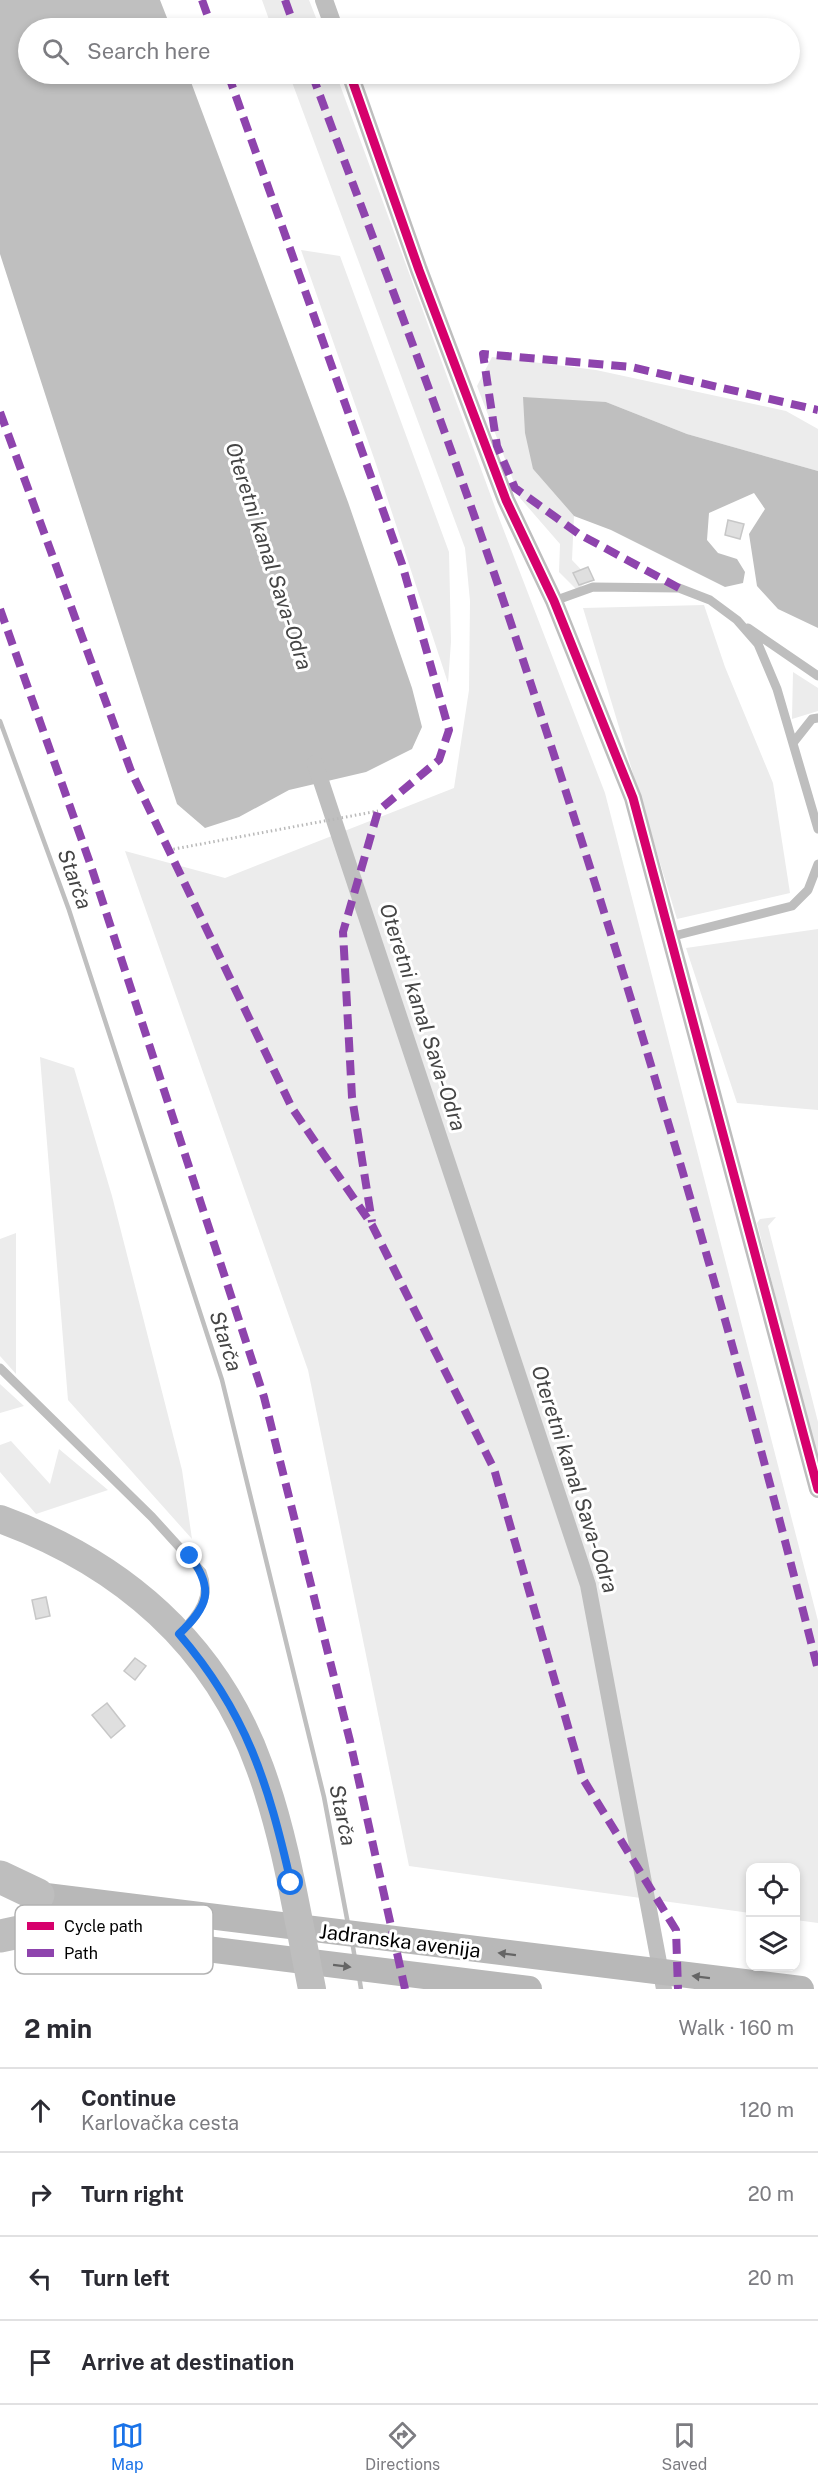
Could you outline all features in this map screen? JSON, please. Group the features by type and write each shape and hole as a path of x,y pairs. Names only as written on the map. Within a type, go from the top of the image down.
{"highway":[{"path":"0,1877 38,1895"},
{"name":"Jadranska avenija","path":"0,1890 38,1895"},
{"name":"Jadranska avenija","path":"0,1924 15,1926"},
{"path":"0,1936 15,1933"}],"main road":[{"path":"0,1519 67,1546 112,1574 179,1634 217,1682 236,1713 261,1769 279,1831 312,1989"},
{"name":"Jadranska avenija","path":"38,1895 116,1905"},
{"name":"Jadranska avenija","path":"213,1917 801,1989"},
{"name":"Jadranska avenija","path":"213,1950 529,1989"}],"street":[{"path":"324,0 330,18"},
{"path":"354,84 419,270 506,500 554,601 633,798 818,1489"}],"lane":[{"path":"554,601 593,587 679,588 710,600 818,676"},
{"path":"736,620 758,644 777,689 818,829"},
{"path":"793,743 812,719 818,718"},
{"path":"670,937 792,906 808,890 818,864"},
{"path":"0,1368 152,1516 202,1572 207,1594 191,1622 179,1634"}],"path":[{"path":"169,850 378,811"}],"shaded area":[{"path":"262,0 309,0 316,18 268,18"},
{"path":"293,84 340,84 499,518 605,793 818,1621 818,1923 800,1921 800,1863 746,1863 746,1912 409,1866 308,1370 125,851 225,878 454,788 469,690 470,601 465,548"},
{"path":"301,250 340,256 449,552 451,642 448,683 376,464"},
{"path":"492,357 596,370 786,411 818,429 818,471 687,434 606,402 533,469 574,516 572,560 590,579 577,590 559,572 560,544 520,498 477,386"},
{"path":"704,605 725,667 773,783 790,893 677,919 583,608"},
{"path":"793,672 818,688 818,711 792,719"},
{"path":"818,929 818,1110 737,1103 686,948"},
{"path":"40,1057 74,1068 112,1196 182,1470 192,1539 68,1400"},
{"path":"776,1217 768,1226 818,1422 818,1464 757,1223 760,1219"},
{"path":"16,1233 16,1374 0,1356 0,1239"},
{"path":"0,1384 24,1406 0,1413"},
{"path":"11,1441 50,1484 59,1449 108,1490 36,1514 0,1472 0,1445"}],"water":[{"path":"0,0 160,0 167,18 18,18 18,84 192,84 348,502 412,688 422,727 412,749 366,772 289,790 239,817 205,828 177,804 0,254"},
{"path":"523,397 606,402 687,434 818,471 818,628 778,609 757,586 749,534 765,509 754,493 709,513 707,540 718,553 737,559 745,572 743,583 725,587 611,530 574,516 533,469 525,433"}],"building":[{"path":"728,520 744,524 740,539 725,535"},
{"path":"588,567 594,580 579,585 573,573"},
{"path":"46,1597 50,1616 36,1619 32,1600"},
{"path":"135,1658 146,1666 135,1680 124,1671"},
{"path":"107,1703 125,1726 111,1738 92,1715"}],"waterway":[{"name":"Starča","path":"0,721 69,910 222,1380 324,1797 348,1924"},
{"name":"Oteretni kanal Sava-Odra","path":"315,763 588,1585 664,1989"},
{"name":"Starča","path":"352,1941 355,1959"},
{"name":"Starča","path":"359,1976 361,1989"}],"marked path":[{"path":"202,0 208,18"},
{"path":"285,0 291,18"},
{"path":"232,84 402,564 449,730 439,760 378,811 343,932 352,1097 372,1222"},
{"path":"316,84 473,513 604,910 680,1162 752,1416 818,1670"},
{"path":"679,588 579,534 515,488 497,446 483,354 631,367 818,410"},
{"path":"0,412 131,771 292,1108 372,1225 494,1469 583,1779 676,1930 678,1989"},
{"path":"0,609 90,863 264,1397 350,1741 405,1989"}],"cycle path":[{"path":"354,84 419,270 506,500 554,601 633,798 818,1489"}],"route":[{"path":"190,1556 202,1572 207,1594 200,1610 179,1634 217,1682 250,1742 261,1769 291,1883"}]}
